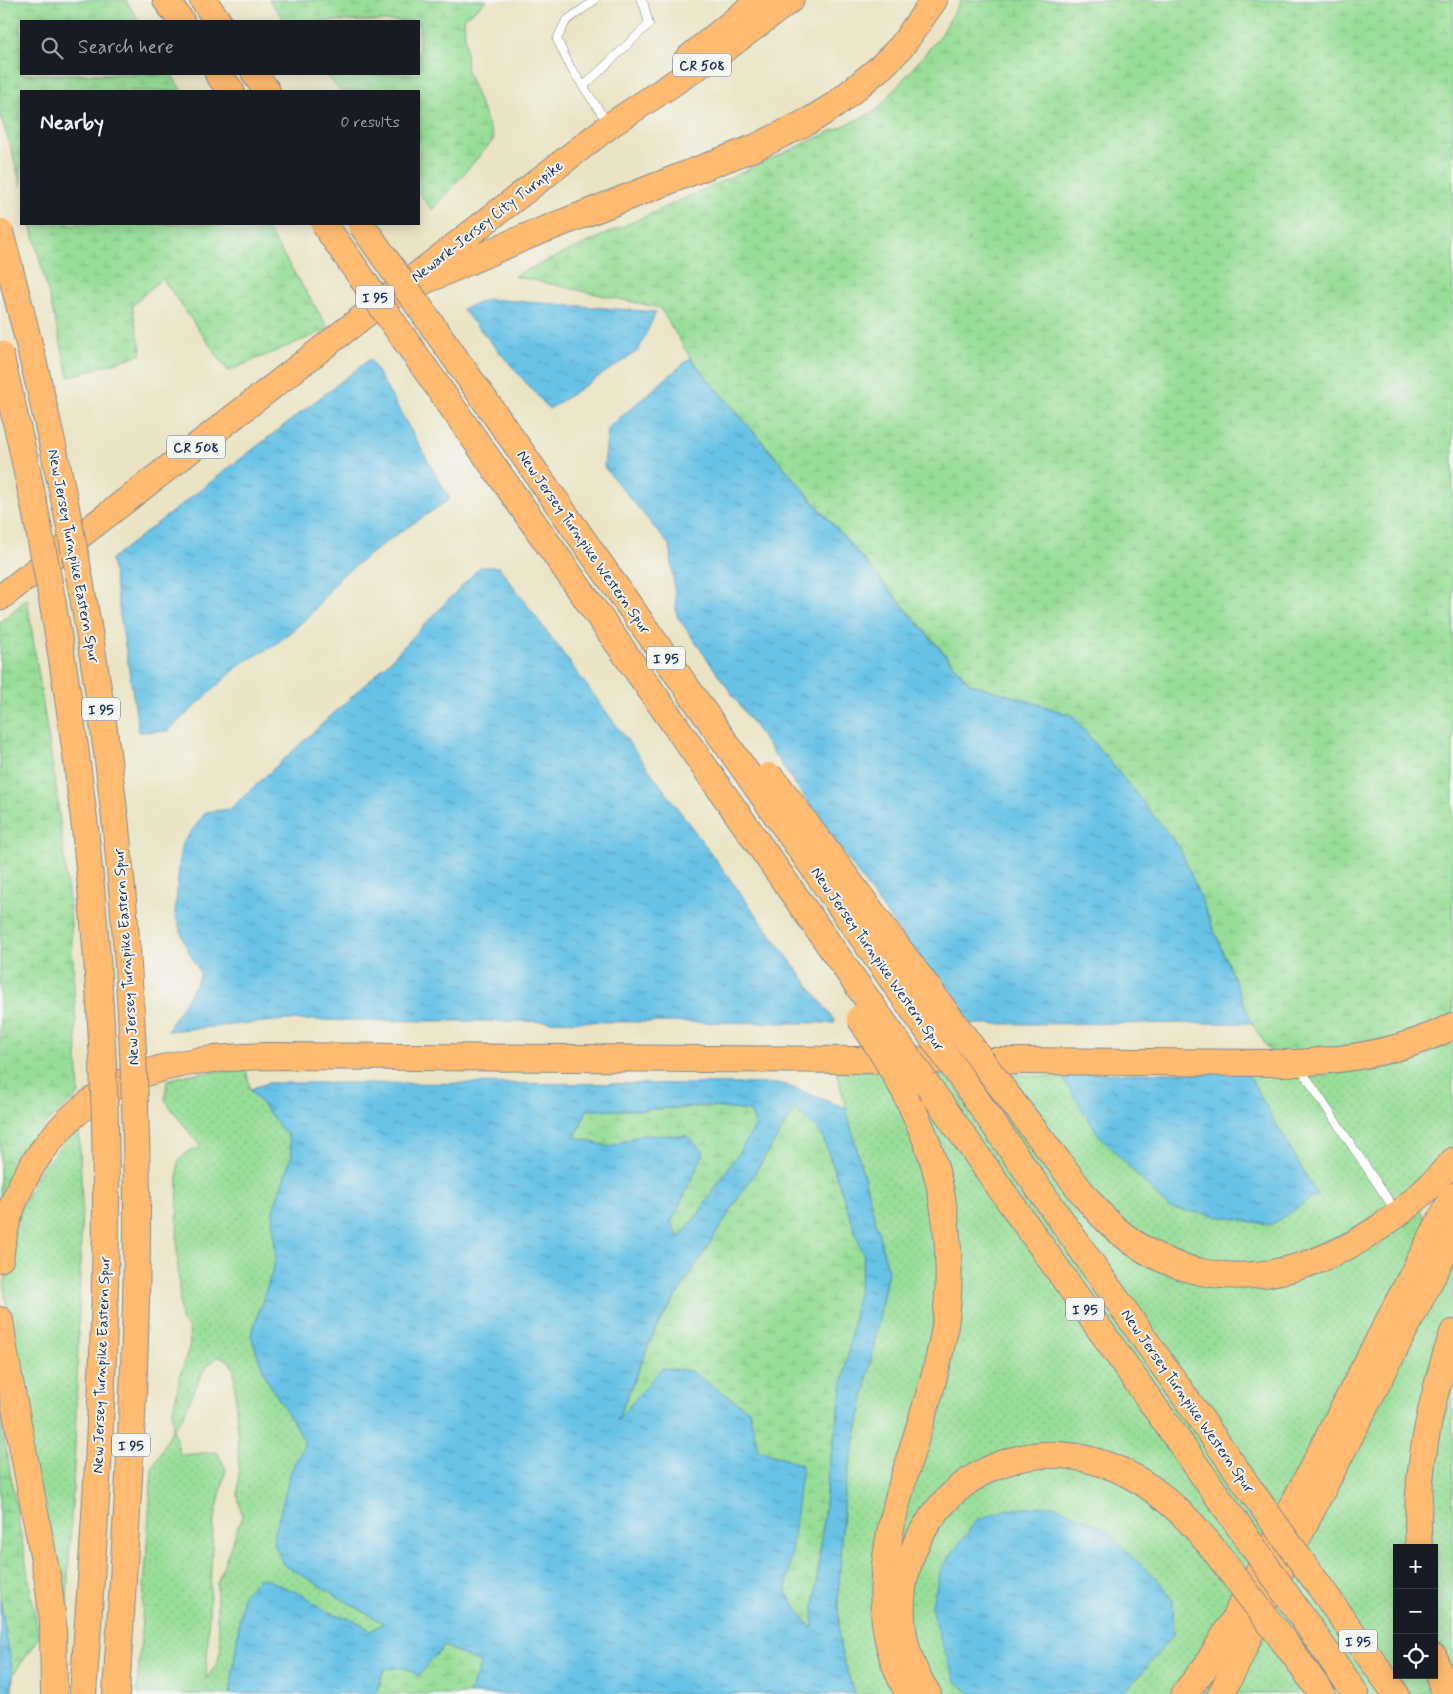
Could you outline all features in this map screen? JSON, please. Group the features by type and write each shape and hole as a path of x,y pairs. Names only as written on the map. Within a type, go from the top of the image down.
{"highway":[{"path":"166,0 180,20"},
{"path":"203,0 217,20"},
{"name":"Newark-Jersey City Turnpike","path":"0,598 609,126 732,45 791,0"},
{"path":"392,296 523,238 756,147 803,125 835,105 882,66 901,47 934,0"},
{"name":"CR 508","path":"609,126 718,32 758,1"},
{"path":"219,75 229,90"},
{"path":"256,75 267,90"},
{"name":"New Jersey Turnpike Western Spur","path":"325,225 1356,1694"},
{"name":"New Jersey Turnpike Western Spur","path":"362,225 1396,1694"},
{"name":"New Jersey Turnpike Eastern Spur","path":"0,232 54,447 88,625 116,826 129,983 134,1068 138,1264 126,1540 116,1694"},
{"name":"New Jersey Turnpike Eastern Spur","path":"0,354 43,546 58,636 78,771 99,1001 104,1087 106,1196 104,1344 96,1503 83,1694"},
{"path":"640,675 684,768 867,1028 904,1090 925,1136 935,1167 945,1223 949,1277 946,1314 936,1369 897,1505 885,1571 884,1607 888,1639 898,1672 909,1694"},
{"path":"697,702 776,784 1079,1189 1109,1222 1141,1247 1164,1259 1190,1269 1218,1275 1274,1274 1290,1270 1317,1261 1345,1247 1397,1214 1423,1192 1453,1162"},
{"path":"0,1259 8,1220 19,1188 35,1160 56,1134 98,1096 117,1085 138,1076 185,1063 226,1057 272,1056 1296,1062 1334,1060 1371,1054 1421,1040 1453,1026"},
{"path":"1184,1694 1207,1664 1232,1623 1453,1196"},
{"path":"1221,1694 1263,1605 1453,1236"},
{"path":"0,1320 48,1580 53,1623 54,1694"},
{"path":"1419,1544 1420,1484 1425,1445 1436,1387 1453,1333"},
{"path":"928,1694 911,1660 904,1635 902,1596 906,1569 916,1544 938,1508 958,1488 994,1467 1022,1458 1052,1455 1080,1457 1119,1470 1144,1484 1168,1502 1203,1536 1322,1694"},
{"path":"1205,1694 1263,1605"},
{"path":"1438,1671 1444,1694"}],"lane":[{"path":"595,0 566,21 557,39 569,65 609,126"},
{"path":"583,87 649,24 641,0"},
{"path":"1296,1062 1397,1214"}],"green space":[{"path":"0,0 126,0 138,20 20,20 20,75 172,75 181,90 20,90 20,182 0,115"},
{"path":"269,0 487,0 464,19 467,71 494,139 432,210 420,194 420,90 339,90 327,75 420,75 420,20 284,20"},
{"path":"961,0 1453,0 1453,1026 1277,1063 1252,1023 1180,849 1072,715 970,683 692,360 660,308 514,276 876,111 941,35"},
{"path":"31,225 265,225 329,329 228,371 162,278 132,306 142,354 69,377"},
{"path":"27,599 57,795 71,922 79,1094 43,1126 0,1202 0,622"},
{"path":"1436,1034 1453,1045 1453,1161 1415,1201 1433,1234 1453,1238 1453,1694 854,1694 840,1647 838,1602 844,1490 861,1413 888,1270 836,1069 1015,1074 1063,1078 1098,1134 1246,1071"},
{"path":"246,1069 250,1089 289,1138 292,1155 273,1210 276,1260 251,1336 266,1378 306,1442 290,1474 344,1600 383,1623 371,1631 355,1620 325,1611 305,1596 243,1595 230,1694 137,1694 152,1469 173,1428 172,1415 180,1377 190,1344 189,1329 181,1321 177,1250 178,1162 188,1151 201,1148 165,1100 167,1080 191,1074","holes":["220,1356 229,1361 234,1369 239,1468 238,1496 242,1516 217,1583 217,1618 221,1648 217,1663 206,1680 213,1526 226,1469 217,1452 180,1455 173,1428 180,1420 204,1371"]},
{"path":"706,1106 750,1111 756,1126 699,1213 679,1238 671,1223 703,1152 640,1135 609,1147 575,1137 587,1110 641,1110"},
{"path":"795,1109 822,1134 864,1257 828,1474 812,1629 786,1593 801,1465 758,1450 749,1410 616,1423 655,1330"},
{"path":"79,1126 82,1204 75,1449 63,1672 4,1288 12,1227 39,1171"},
{"path":"0,1414 39,1638 13,1675 0,1600"},
{"path":"445,1646 481,1664 469,1694 376,1694 384,1669 403,1667 419,1676 430,1661"},
{"path":"13,1675 12,1694 9,1694"}],"water":[{"path":"489,299 656,312 638,351 549,409 462,309"},
{"path":"690,358 969,683 1072,715 1180,848 1252,1023 971,1024 932,971 928,973 677,616 670,546 604,467 608,428"},
{"path":"370,359 450,499 393,537 341,576 308,617 275,645 242,663 168,731 139,732 111,559"},
{"path":"480,567 499,567 835,1021 834,1023 286,1020 167,1031 201,975 185,944 175,914 181,845 206,812 230,809 386,665"},
{"path":"1246,1071 1317,1195 1271,1225 1169,1208 1098,1134 1063,1078 1081,1074"},
{"path":"268,1083 783,1084 846,1108 888,1270 844,1491 838,1602 840,1647 854,1694 469,1694 481,1664 445,1646 430,1661 419,1676 403,1667 384,1669 376,1694 230,1694 243,1595 261,1577 305,1596 325,1611 355,1620 371,1631 383,1623 283,1564 273,1541 290,1474 305,1442 266,1378 251,1336 276,1260 273,1210 292,1155 289,1138 250,1089","holes":["706,1106 750,1111 756,1126 699,1213 679,1238 671,1223 704,1152 687,1136 640,1135 609,1147 575,1137 587,1110 641,1110","795,1109 822,1134 864,1257 828,1474 812,1629 786,1593 802,1465 758,1450 749,1410 690,1371 662,1368 617,1421 655,1330"]},
{"path":"1054,1505 1105,1529 1161,1583 1173,1601 1174,1634 1133,1683 1121,1694 973,1694 956,1682 931,1608 941,1568 977,1520 1005,1510"},
{"path":"0,1600 13,1675 9,1694 0,1694"}]}
